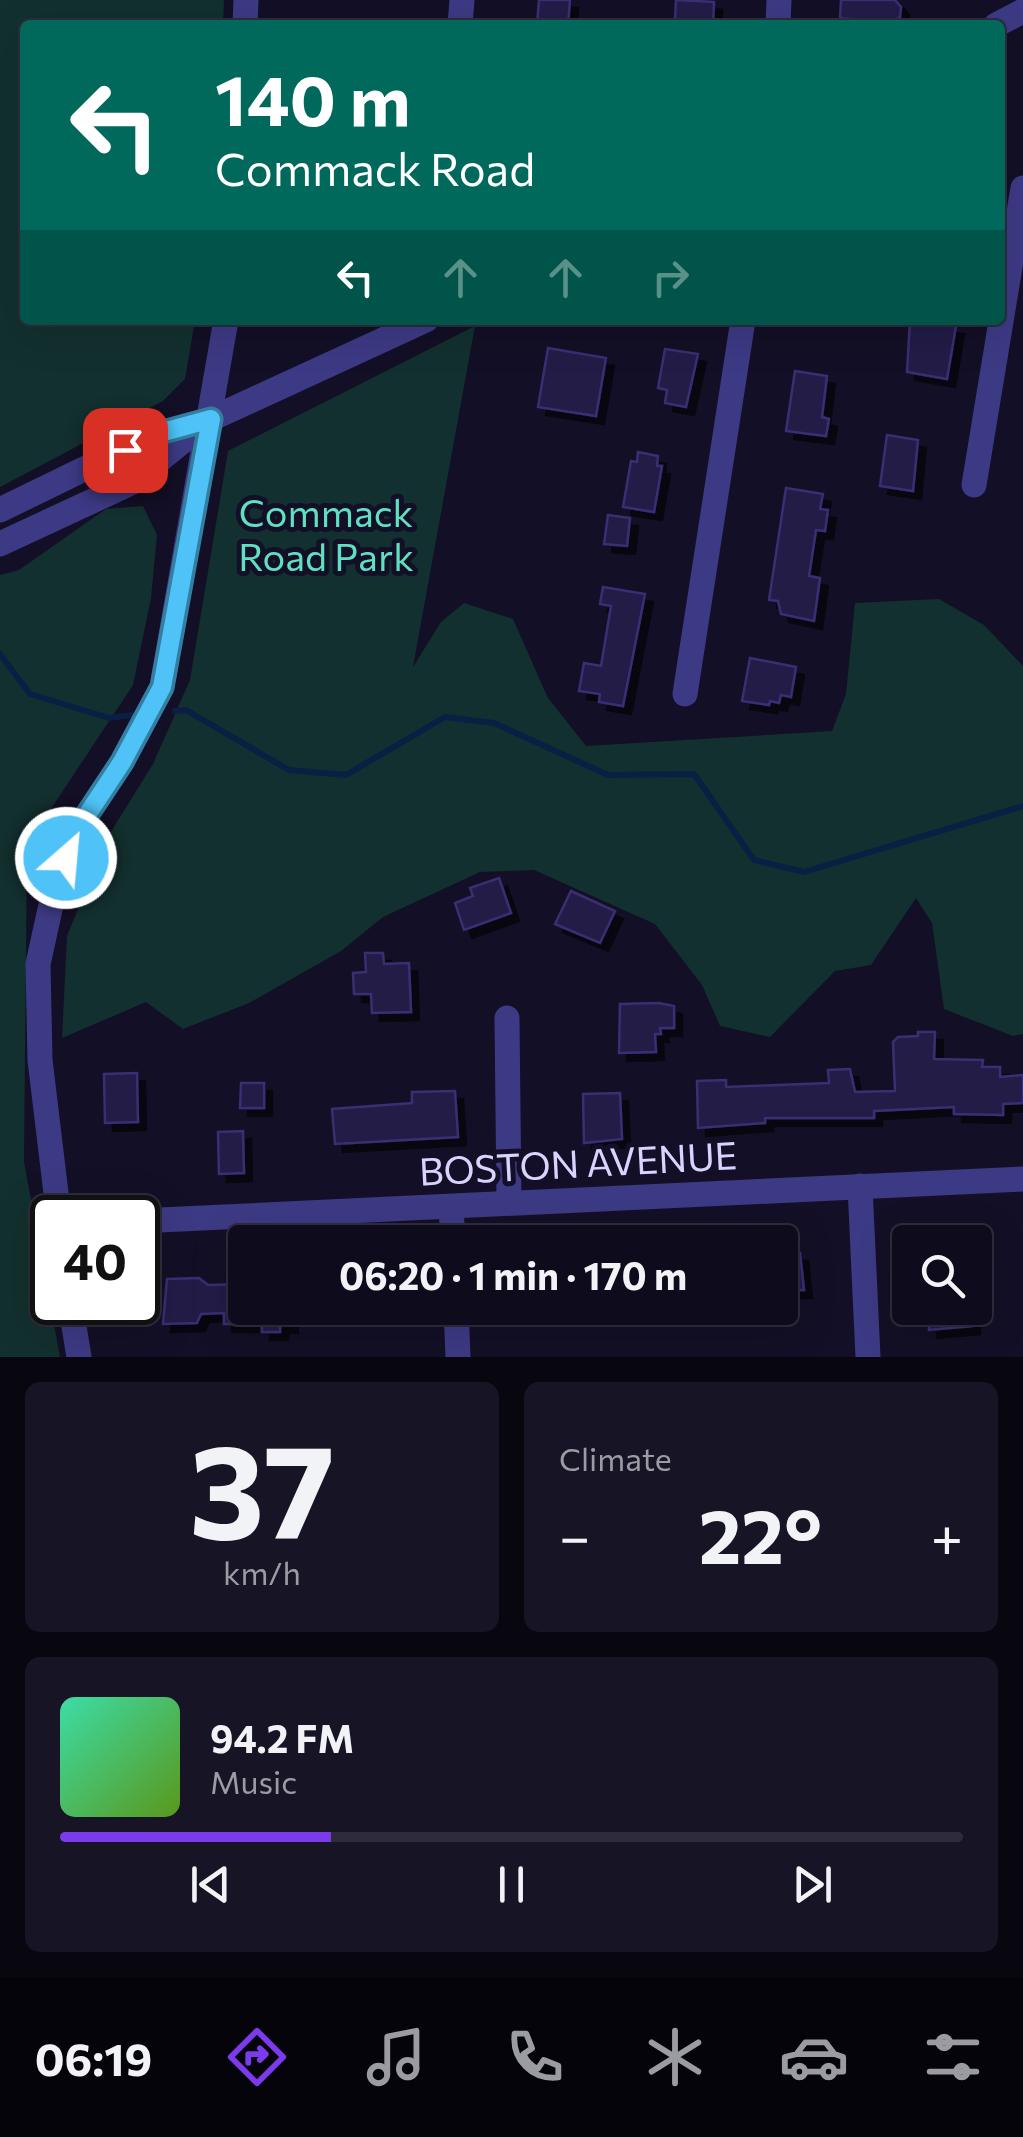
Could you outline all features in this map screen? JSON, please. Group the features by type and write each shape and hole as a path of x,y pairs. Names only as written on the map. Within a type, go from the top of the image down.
{"street":[{"path":"1005,297 1023,188"},
{"path":"56,1195 40,1060 38,964 56,882 75,833 122,762 162,687 225,325"},
{"path":"0,510 156,434 211,419 415,325"},
{"path":"685,694 742,325"},
{"path":"974,485 1000,325"},
{"path":"0,544 131,482 211,419"},
{"path":"507,1018 508,1202"},
{"name":"BOSTON AVENUE","path":"160,1220 1023,1179"},
{"path":"860,1186 868,1357"},
{"path":"451,1208 452,1225"},
{"path":"74,1325 79,1357"},
{"path":"457,1325 458,1357"}],"green space":[{"path":"0,0 224,0 223,20 20,20 20,325 194,325 185,379 163,401 0,487"},
{"name":"Commack Road Park","path":"475,326 413,667 441,622 464,603 513,619 548,698 586,746 832,731 846,694 855,603 939,599 984,625 1023,666 1023,1034 1013,1036 944,1009 932,923 916,898 871,965 835,971 770,1037 720,1026 702,985 655,924 534,870 480,872 383,917 341,951 249,1003 183,1029 146,1002 62,1038 67,936 107,838 153,764 190,680 228,451"},
{"path":"143,506 157,535 151,598 133,685 27,845 24,1162 30,1195 30,1325 54,1325 60,1357 0,1357 0,575 19,570 106,509"}],"building":[{"path":"539,0 570,0 568,20 537,20"},
{"path":"676,0 714,2 713,20 675,20"},
{"path":"841,0 895,0 901,7 900,17 895,20 840,18"},
{"path":"910,325 956,326 947,379 907,372"},
{"path":"548,348 606,358 596,416 538,407"},
{"path":"665,349 698,354 686,407 665,403 667,390 658,388"},
{"path":"795,371 827,376 822,417 829,419 826,436 786,431"},
{"path":"887,435 918,440 913,491 880,486"},
{"path":"638,452 658,456 657,466 662,466 654,512 623,507 631,461 637,462"},
{"path":"786,488 823,494 820,509 828,510 825,531 816,530 809,576 820,578 814,621 781,614 778,601 769,600"},
{"path":"608,515 630,518 627,546 604,544"},
{"path":"603,587 645,594 623,706 599,702 600,694 579,691 584,663 601,666 611,606 600,604"},
{"path":"750,658 796,667 791,697 781,695 779,703 770,701 769,705 742,701"},
{"path":"499,878 511,913 464,930 455,903 473,896 470,888"},
{"path":"571,891 615,911 600,943 555,924"},
{"path":"365,953 383,953 384,964 409,963 411,1012 372,1013 371,994 354,994 353,973 366,972"},
{"path":"620,1004 674,1006 674,1028 660,1028 661,1034 655,1034 656,1052 619,1053"},
{"path":"918,1032 935,1032 934,1059 983,1060 982,1067 1000,1067 1000,1077 1023,1075 1023,1103 1003,1104 1003,1115 954,1114 954,1107 874,1111 874,1118 765,1118 765,1123 698,1128 697,1081 726,1080 726,1087 829,1083 828,1070 850,1069 855,1092 895,1091 893,1042 898,1037 918,1036"},
{"path":"137,1073 138,1122 105,1123 104,1074"},
{"path":"241,1083 264,1083 264,1108 240,1108"},
{"path":"455,1091 458,1137 335,1144 332,1109 412,1103 412,1092"},
{"path":"620,1093 622,1139 584,1143 583,1094"},
{"path":"243,1131 244,1173 219,1174 218,1132"},
{"path":"798,1253 800,1253 804,1290 798,1290"},
{"path":"199,1278 208,1285 228,1284 228,1324 224,1324 224,1313 201,1314 197,1323 163,1324 167,1279"},
{"path":"262,1325 280,1325 280,1332 262,1332"},
{"path":"929,1325 972,1325 972,1326 929,1330"}],"waterway":[{"path":"0,654 30,694 109,718 132,715"},
{"path":"175,711 186,710 289,770 346,775 445,717 494,723 608,775 694,774 754,860 804,872 1023,806"}],"route":[{"path":"66,858 75,833 122,762 162,687 211,419 156,434 125,450"}]}
